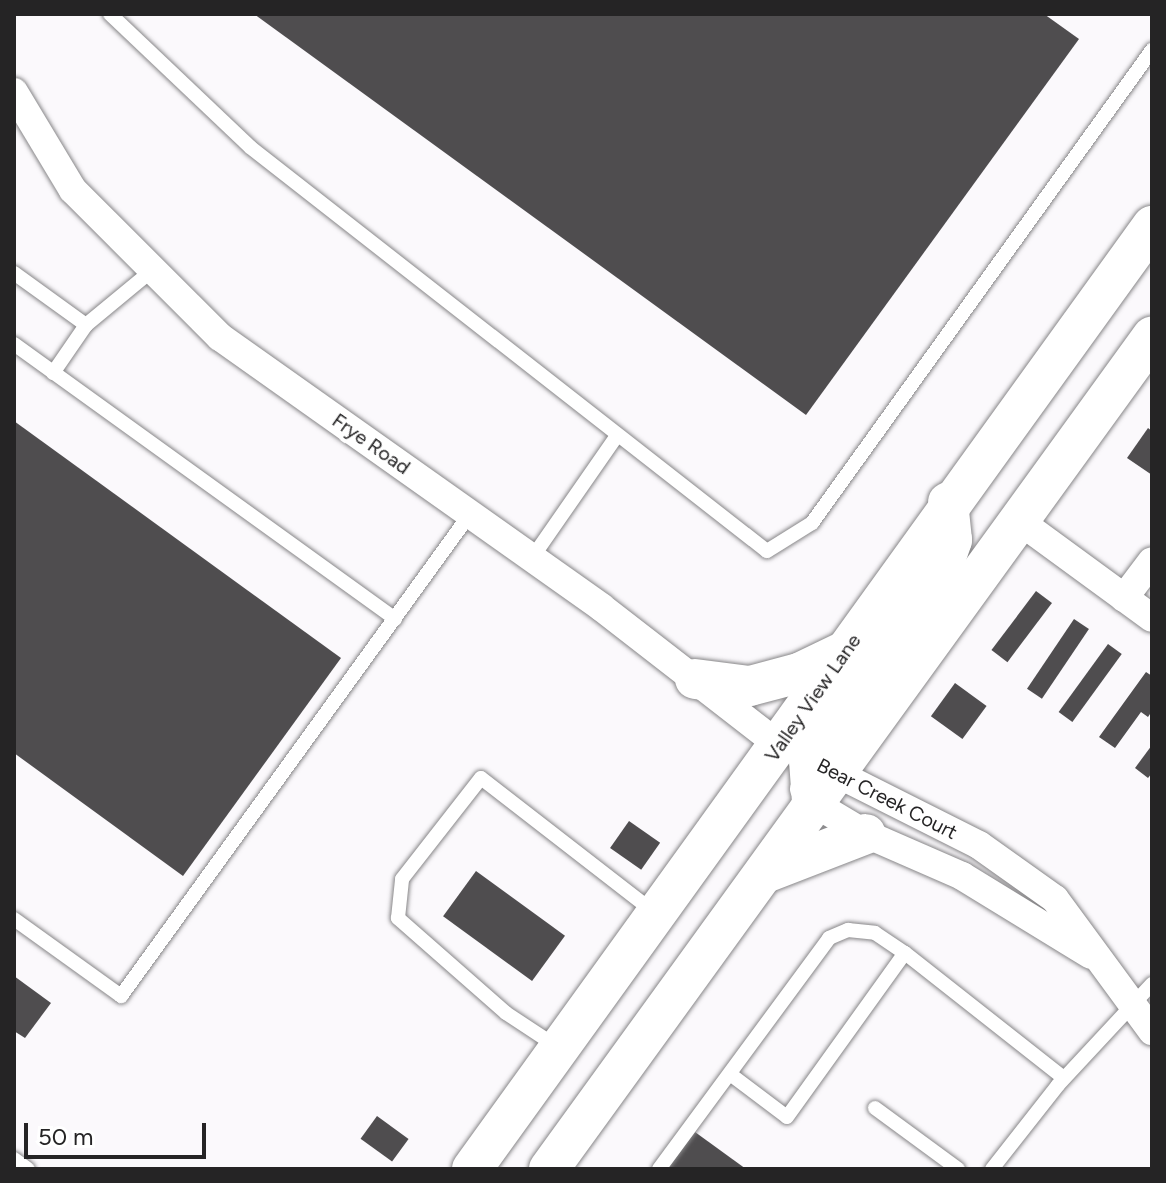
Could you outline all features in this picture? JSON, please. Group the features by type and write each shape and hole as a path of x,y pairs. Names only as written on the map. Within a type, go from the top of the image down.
{"main road":[{"name":"Valley View Lane","path":"549,1169 758,877 809,770 846,650 948,502 1152,226"},
{"name":"Valley View Lane","path":"472,1169 657,915 809,770 1018,520 1152,337"},
{"path":"809,770 829,721 942,569 952,540 948,502"},
{"path":"695,679 750,686 799,673 846,650"},
{"path":"758,877 796,856 866,834"}],"street":[{"name":"Frye Road","path":"14,92 73,190 150,272 220,337 532,558 695,679 809,770"},
{"path":"1018,520 1152,618"},
{"path":"1124,598 1152,561"},
{"name":"Bear Creek Court","path":"809,770 866,834 962,876 1091,955"},
{"name":"Bear Creek Court","path":"809,770 979,845 1055,899 1091,955 1152,1031"}],"lane":[{"path":"110,14 250,147 616,437 767,551 812,523 1152,50"},
{"path":"53,373 86,325 150,272"},
{"path":"14,273 86,325"},
{"path":"14,344 395,619"},
{"path":"532,558 616,437"},
{"path":"14,919 121,996 470,514"},
{"path":"559,1049 506,1013 398,918 402,879 481,778 657,915"},
{"path":"659,1169 829,938 848,930 875,933 905,953 1064,1078"},
{"path":"730,1074 787,1117 905,953"},
{"path":"992,1169 1064,1078 1152,984"},
{"path":"875,1108 958,1169"},
{"path":"14,1159 28,1169"}],"building":[{"path":"254,14 1044,14 1079,39 806,415"},
{"path":"14,421 341,658 183,876 14,753"},
{"path":"1148,428 1152,431 1152,475 1127,458"},
{"path":"1036,591 1052,603 1007,662 991,650"},
{"path":"1074,619 1089,629 1042,699 1027,689"},
{"path":"1108,644 1122,654 1072,722 1059,712"},
{"path":"1146,672 1152,676 1152,711 1148,717 1141,712 1115,748 1099,737"},
{"path":"955,683 987,706 962,739 931,716"},
{"path":"1152,745 1152,773 1148,778 1135,768"},
{"path":"629,821 660,843 641,870 610,848"},
{"path":"476,871 565,936 532,981 443,916"},
{"path":"14,976 51,1003 25,1038 14,1031"},
{"path":"377,1116 409,1139 392,1162 361,1139"},
{"path":"695,1132 746,1169 667,1169"}]}
